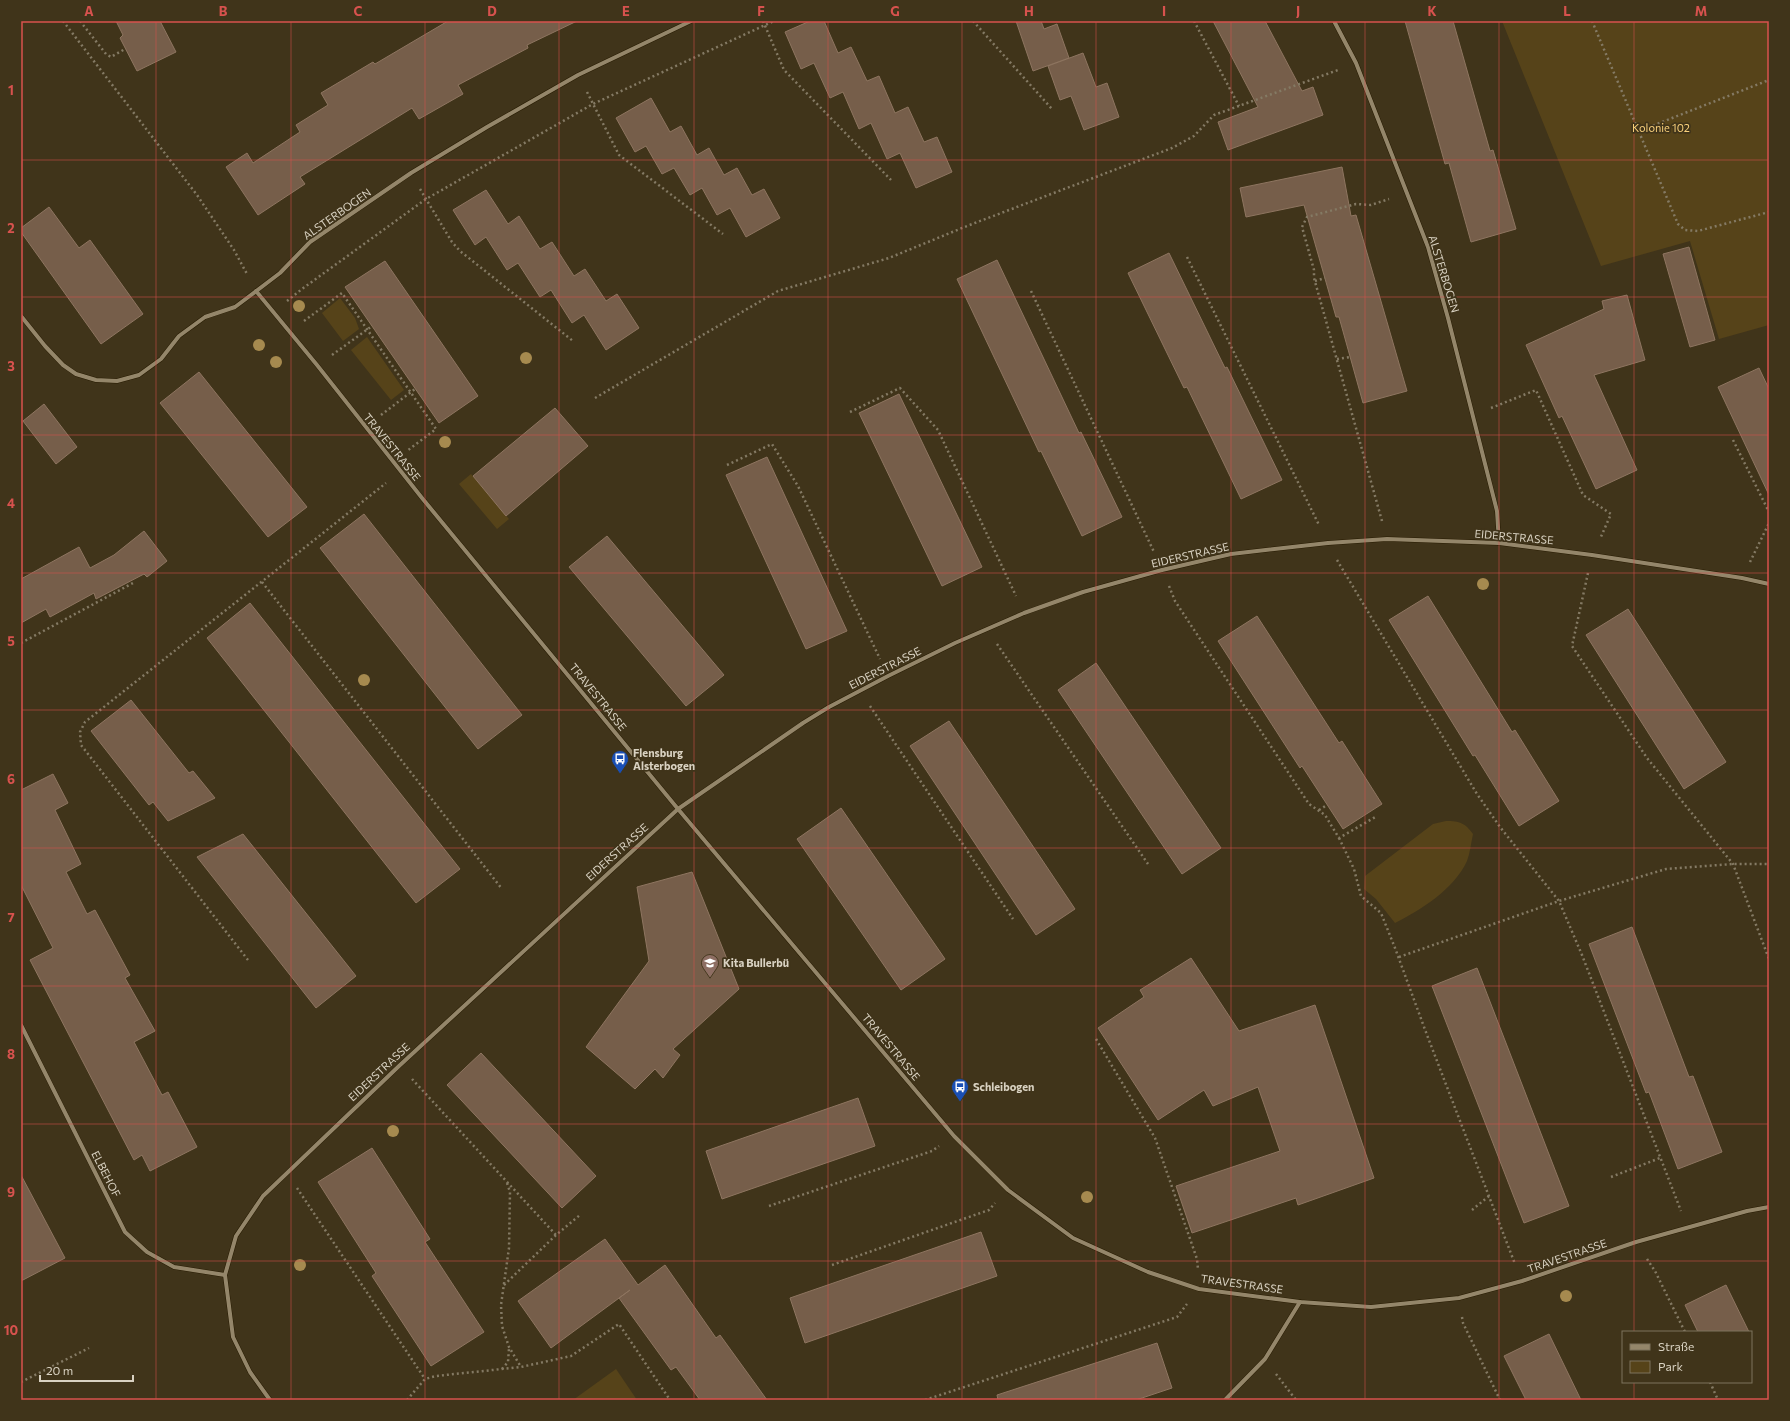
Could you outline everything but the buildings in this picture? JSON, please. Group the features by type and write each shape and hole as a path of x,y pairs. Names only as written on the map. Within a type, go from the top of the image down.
{"street":[{"name":"ALSTERBOGEN","path":"21,316 45,346 63,364 76,374 96,380 117,381 139,374 161,359 179,336 206,316 235,306 280,273 310,242 411,173 487,127 578,75 691,21"},
{"name":"ALSTERBOGEN","path":"1334,21 1356,63 1428,247 1497,511 1499,543"},
{"name":"TRAVESTRASSE","path":"256,291 317,365 392,462 678,809 954,1136 1008,1190 1073,1238 1148,1272 1199,1288 1300,1302 1371,1307 1459,1298 1522,1281 1636,1242 1687,1227 1769,1207"},
{"name":"EIDERSTRASSE","path":"225,1275 236,1236 262,1196 399,1066 678,809 803,723 888,676 986,629 1024,613 1083,592 1162,570 1231,554 1328,543 1387,539 1499,543 1592,554 1742,578 1769,584"},
{"name":"ELBEHOF","path":"21,1025 125,1232 147,1252 174,1268 225,1275"},
{"path":"225,1275 233,1337 250,1372 270,1400"},
{"path":"1225,1400 1265,1359 1300,1302"}],"path":[{"path":"63,21 197,195 234,250 256,291"},
{"path":"80,21 106,54 111,57 125,49"},
{"path":"763,21 784,70 891,180"},
{"path":"274,313 302,289 426,199 593,104 774,21"},
{"path":"974,21 1052,109"},
{"path":"1194,21 1239,106"},
{"path":"1592,21 1678,224 1685,230 1698,231 1769,212"},
{"path":"595,398 778,291 889,258 968,226 1172,148 1194,136 1214,115 1356,63"},
{"path":"578,75 620,155 723,234"},
{"path":"1639,131 1769,80"},
{"path":"411,173 452,242 460,251 573,341"},
{"path":"1387,539 1315,281 1314,270 1302,227 1307,217 1356,204 1370,205 1407,193"},
{"path":"1187,257 1346,577 1478,794 1500,827 1559,900 1582,954 1687,1227"},
{"path":"1315,281 1325,278"},
{"path":"1031,291 1162,570 1174,601 1309,804 1325,815 1340,838 1354,869 1361,896 1381,913 1522,1281"},
{"path":"290,332 342,293 436,429 392,462"},
{"path":"317,365 372,326"},
{"path":"1337,359 1350,357"},
{"path":"850,412 900,388 938,430 1024,613"},
{"path":"365,427 415,389"},
{"path":"1473,416 1536,390 1583,495 1611,514 1592,554 1572,646 1647,758 1733,864 1769,959"},
{"path":"1733,440 1769,512"},
{"path":"727,465 772,444 798,486 888,676"},
{"path":"248,960 81,745 80,732 85,722 401,472"},
{"path":"1742,578 1769,523"},
{"path":"262,582 449,819 502,889"},
{"path":"21,643 134,584"},
{"path":"986,629 1148,864"},
{"path":"859,691 1013,919"},
{"path":"1319,811 1327,805"},
{"path":"1340,838 1377,816"},
{"path":"1399,957 1559,900 1666,869 1733,864 1769,864"},
{"path":"925,1400 1177,1317 1199,1288 1197,1259 1155,1138 1096,1039"},
{"path":"399,1066 556,1235"},
{"path":"769,1206 932,1151 954,1136"},
{"path":"1611,1177 1660,1158"},
{"path":"287,1172 425,1379"},
{"path":"507,1182 510,1192 510,1224 504,1285 500,1305 509,1347 521,1367"},
{"path":"832,1265 989,1210 1008,1190"},
{"path":"1472,1210 1489,1196"},
{"path":"504,1285 556,1235 580,1215"},
{"path":"1636,1242 1656,1270 1685,1331"},
{"path":"1459,1298 1463,1323 1500,1400"},
{"path":"406,1400 425,1379 436,1376 502,1370 571,1356 619,1324 670,1400"},
{"path":"502,1370 508,1362 509,1347"},
{"path":"21,1382 89,1348"},
{"path":"1265,1359 1296,1400"},
{"path":"1710,1383 1718,1400"}],"green space":[{"name":"Kolonie 102","path":"1502,21 1769,21 1769,325 1719,339 1690,241 1601,266"},
{"path":"340,298 355,318 359,329 343,341 322,313"},
{"path":"367,337 404,390 391,400 351,350"},
{"path":"471,474 509,519 497,529 459,484"},
{"path":"1446,821 1462,823 1473,834 1467,861 1454,881 1436,898 1395,923 1376,899 1364,889 1365,876 1433,824"},
{"path":"616,1369 637,1400 573,1400"}],"place":[{"name":"Flensburg Alsterbogen","path":"620,774"},
{"name":"Kita Bullerbü","path":"710,978"},
{"name":"Schleibogen","path":"960,1102"}]}
